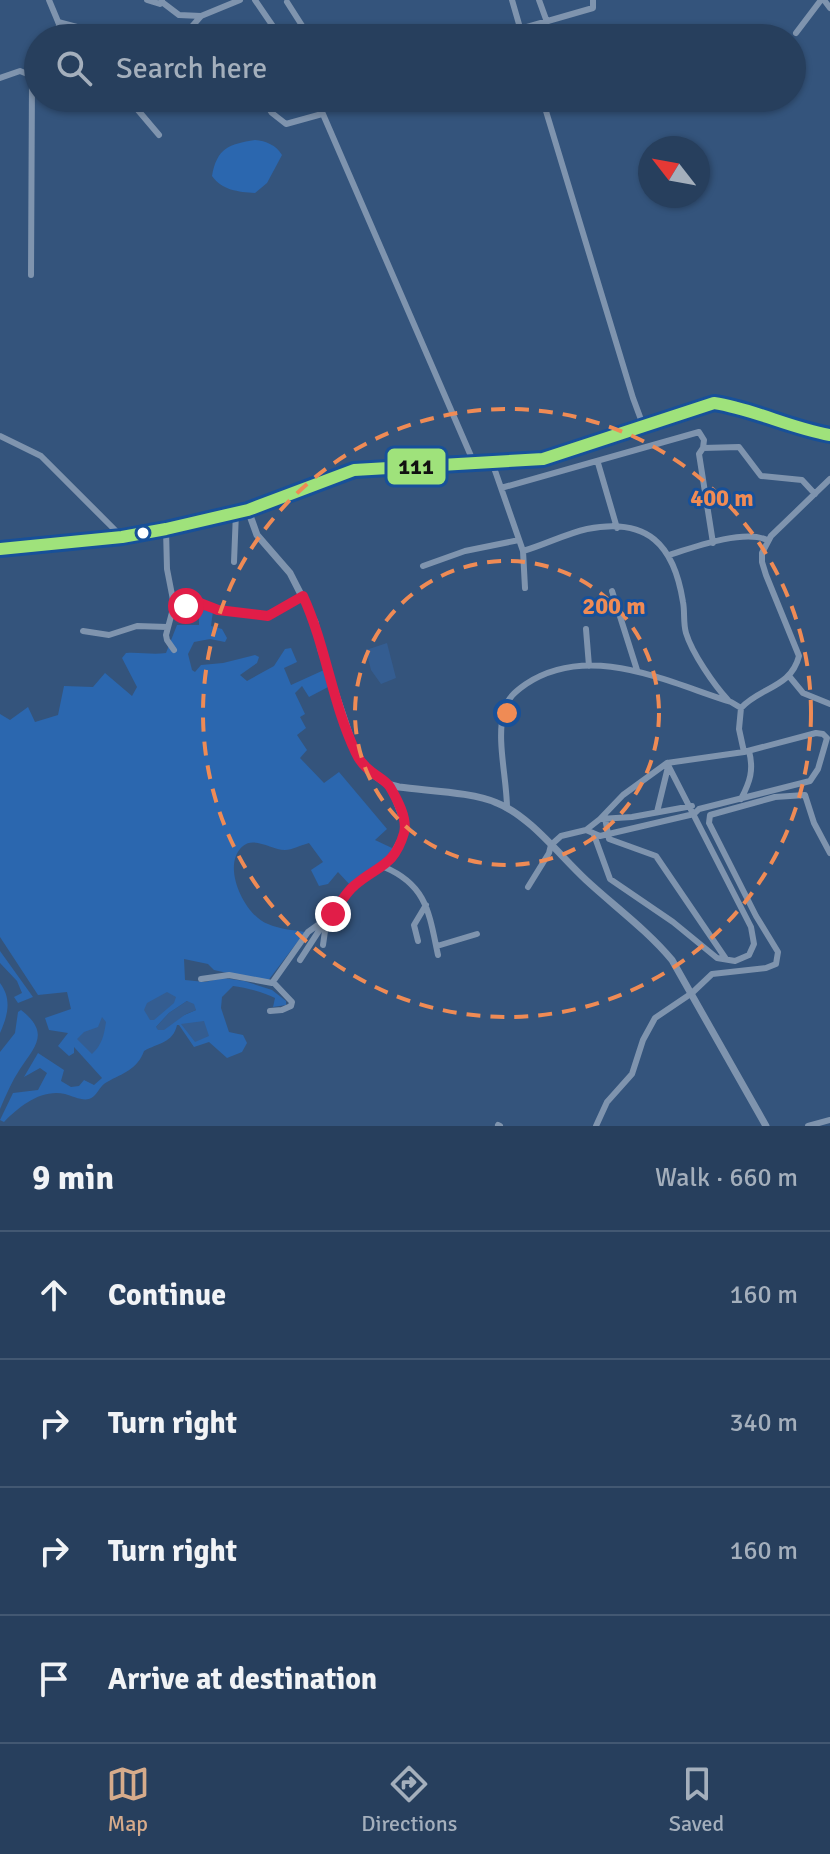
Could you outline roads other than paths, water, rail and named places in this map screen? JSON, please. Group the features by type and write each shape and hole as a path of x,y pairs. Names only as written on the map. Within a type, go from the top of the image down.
{"main road":[{"path":"0,549 122,537 166,529 248,510 354,470 543,459 714,403 830,435"}],"street":[{"path":"49,0 58,22 66,24"},
{"path":"147,0 155,4 162,1 186,18 201,16 240,0"},
{"path":"255,0 271,24"},
{"path":"512,0 519,24"},
{"path":"539,0 547,22"},
{"path":"539,24 592,9 593,0"},
{"path":"803,24 822,0 830,8"},
{"path":"287,2 303,24"},
{"path":"194,24 201,16"},
{"path":"0,78 20,71 24,73"},
{"path":"31,275 32,112"},
{"path":"140,112 159,135"},
{"path":"271,112 286,124 322,114 474,463"},
{"path":"546,112 643,425"},
{"path":"501,488 699,432 703,435 703,448 699,454 713,543"},
{"path":"0,436 41,456 122,537"},
{"path":"703,448 739,447 761,476 802,480 815,494"},
{"path":"492,462 523,551 525,588"},
{"path":"598,463 617,528"},
{"path":"741,799 753,768 739,729 741,708 789,676 799,656 762,562 767,540 830,479"},
{"path":"248,510 257,535 290,573 315,622 321,650 356,754 368,771 389,784 494,801 507,808 551,845 659,945 692,993 766,1126"},
{"path":"234,562 236,512"},
{"path":"166,529 167,569 174,605 167,627 167,640 174,650"},
{"path":"523,551 586,529 630,529 649,536 669,555 679,581 686,634 719,690 731,702"},
{"path":"669,555 738,538 761,537 767,540"},
{"path":"423,566 465,551 519,540"},
{"path":"612,591 637,670"},
{"path":"174,605 200,603 218,610 268,616 303,596"},
{"path":"83,631 109,635 137,626 167,627"},
{"path":"586,629 589,666"},
{"path":"507,808 501,727 507,702 514,693 537,677 589,666 637,670 741,708"},
{"path":"789,676 803,693 829,705"},
{"path":"528,887 551,845 561,836 586,830 623,795 668,765 746,752 816,733 827,738 818,769 810,781 607,835 586,830"},
{"path":"594,834 607,877 682,929 710,954 735,961 749,955 755,938 696,812 668,765"},
{"path":"657,812 668,765"},
{"path":"300,960 352,888 384,867 394,855 405,829 403,813 389,784"},
{"path":"596,1126 607,1102 632,1074 651,1022 660,1013 692,993 712,974 772,966 779,956 709,823 710,815 775,797 802,794 807,797 812,818 830,853"},
{"path":"602,818 623,818 690,805"},
{"path":"602,818 607,835 614,842 656,856 727,960"},
{"path":"384,867 413,883 426,905 438,955"},
{"path":"418,941 414,925 426,905"},
{"path":"323,945 327,919"},
{"path":"201,979 229,975 266,984 273,982 301,940 312,928 327,919"},
{"path":"437,946 477,934"},
{"path":"270,1011 282,1010 291,1006 292,1002 273,982"},
{"path":"808,1126 830,1120"}]}
